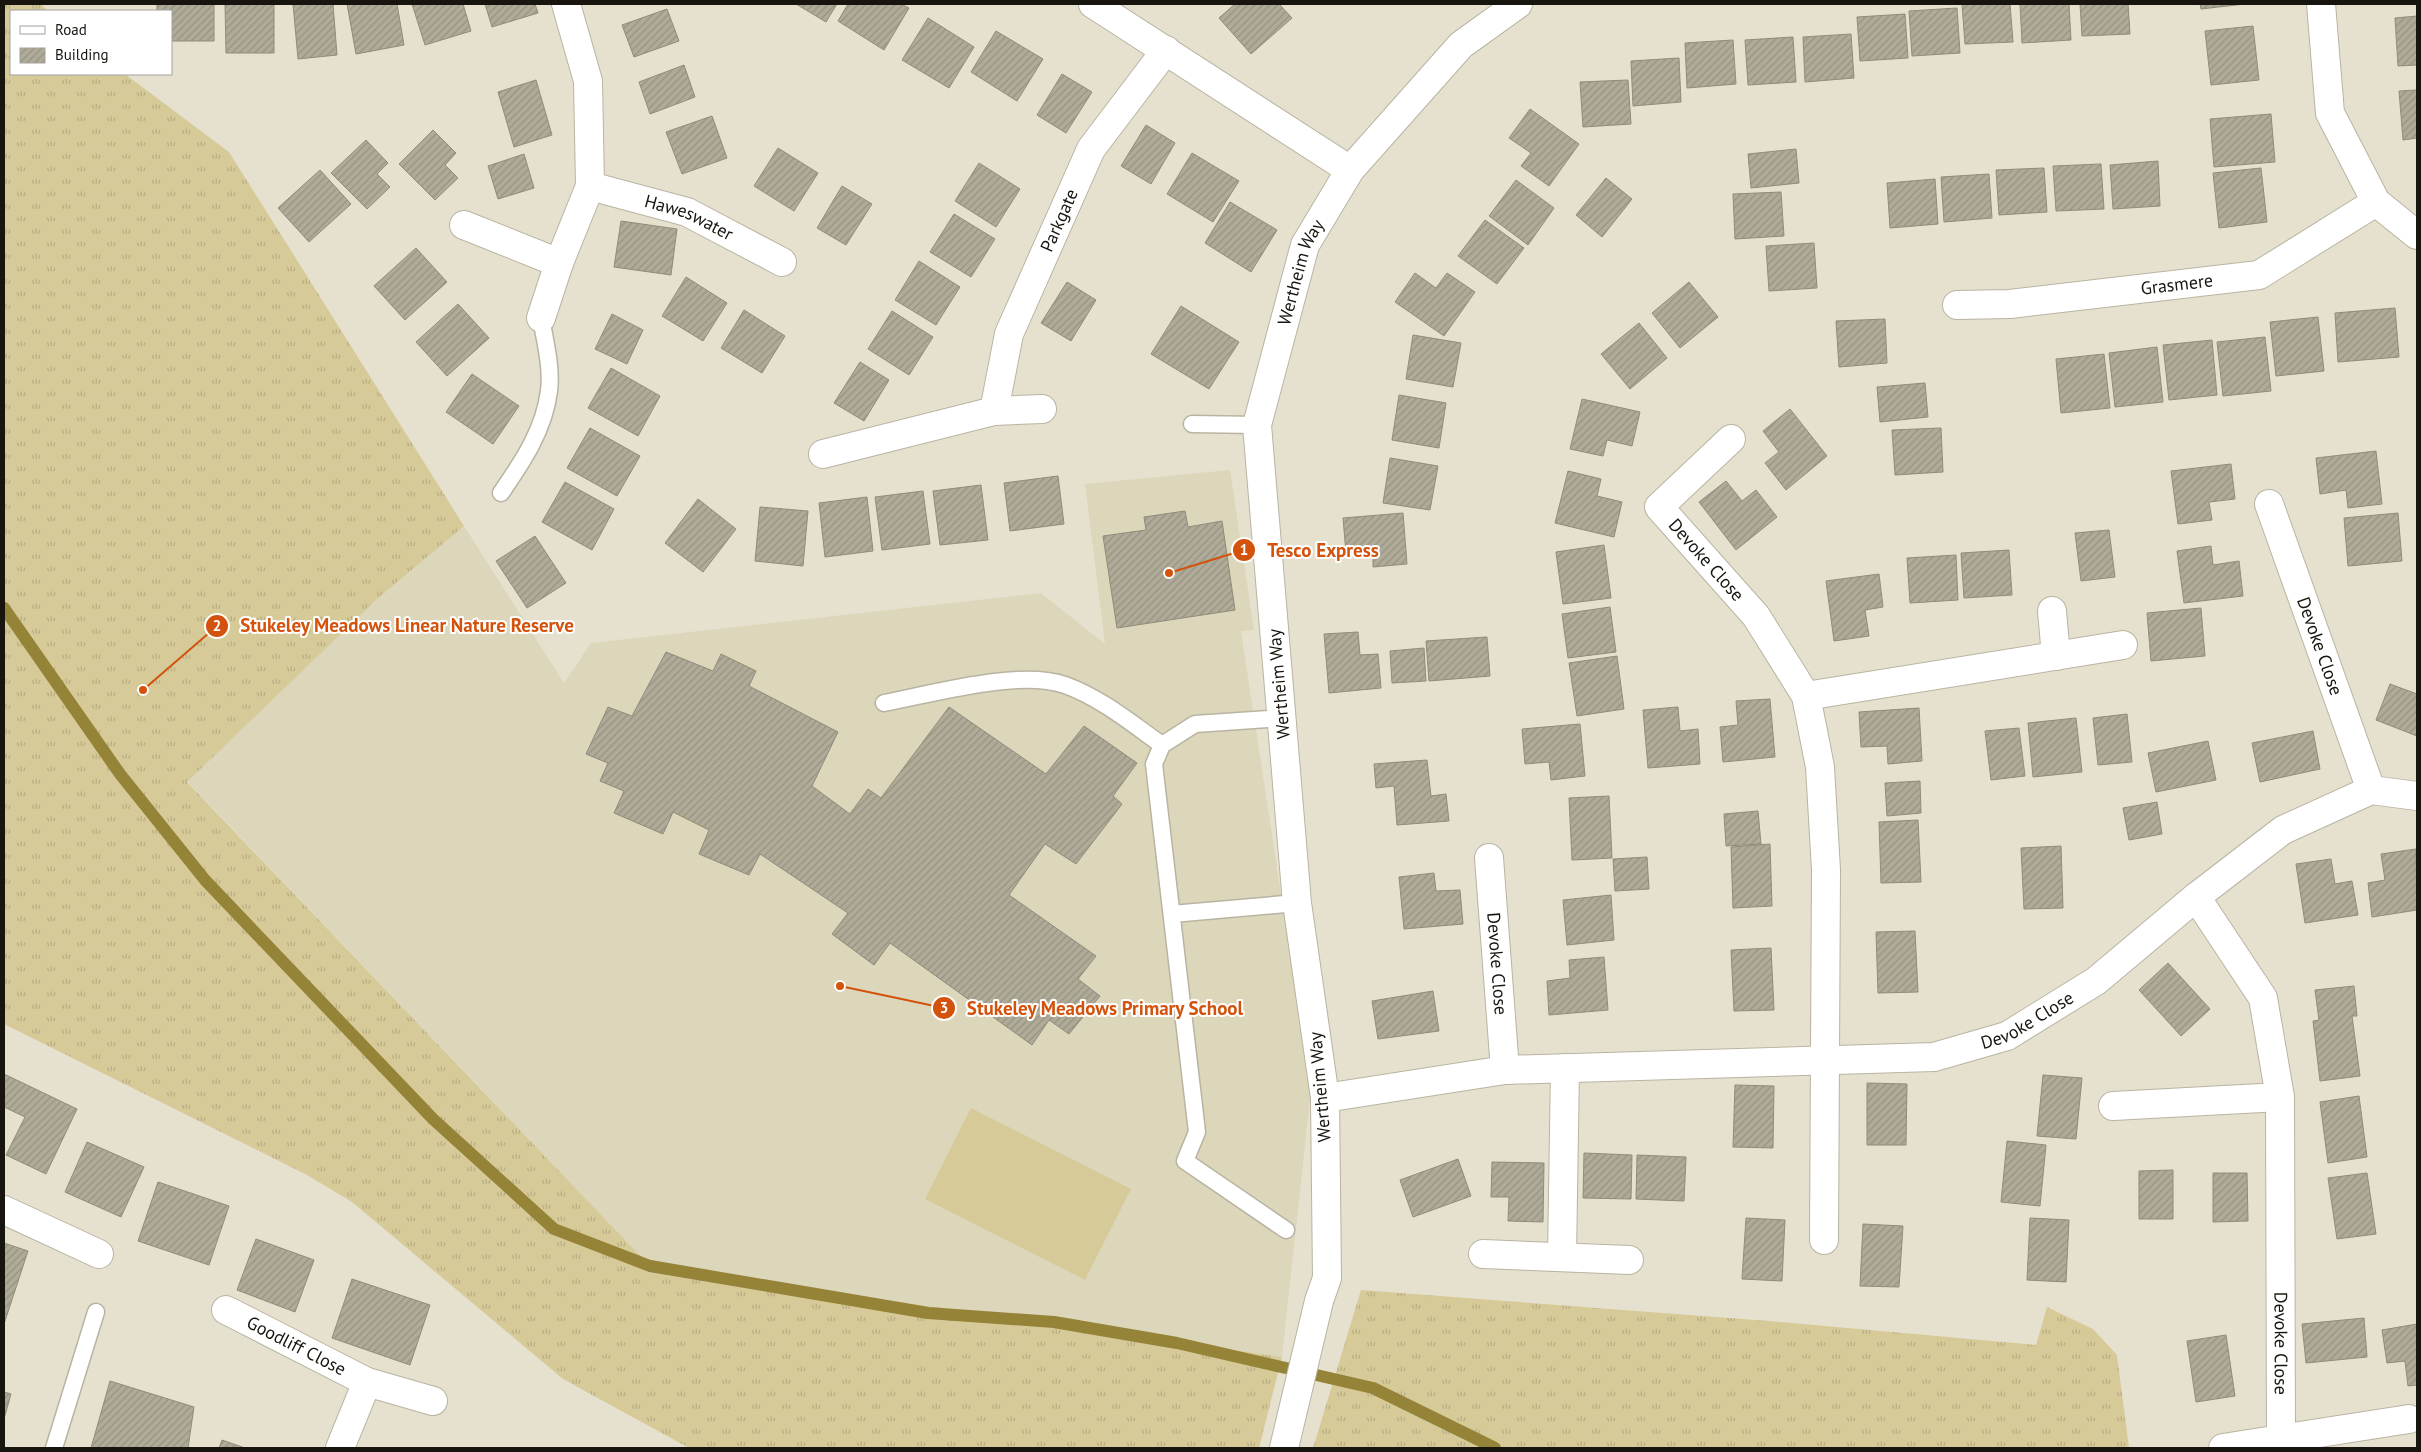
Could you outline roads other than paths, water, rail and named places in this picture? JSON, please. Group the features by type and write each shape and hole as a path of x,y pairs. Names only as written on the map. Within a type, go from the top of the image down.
{"street":[{"path":"541,318 559,263 590,186 588,81 566,4"},
{"path":"1093,4 1350,170"},
{"name":"Wertheim Way","path":"1284,1448 1327,1278 1325,1098 1297,903 1267,566 1257,425 1305,244 1350,170 1461,45 1518,4"},
{"path":"2321,4 2330,113 2376,202 2417,235"},
{"name":"Parkgate","path":"994,411 1008,334 1091,149 1166,50"},
{"name":"Haweswater","path":"590,186 687,212 782,262"},
{"name":"Grasmere","path":"1957,305 2010,304 2259,275 2376,202"},
{"path":"464,225 559,263"},
{"path":"823,454 994,411 1042,409"},
{"name":"Devoke Close","path":"1731,439 1659,507 1756,616 1806,696 1820,767 1826,870 1824,1240"},
{"name":"Devoke Close","path":"1325,1098 1506,1070 1934,1058 2007,1036 2096,981 2196,897 2283,830 2371,790 2269,504"},
{"path":"2052,611 2056,656"},
{"path":"1806,696 2123,645"},
{"path":"2371,790 2417,796"},
{"name":"Devoke Close","path":"1489,858 1506,1070"},
{"name":"Devoke Close","path":"2196,897 2263,998 2280,1097 2281,1438"},
{"path":"1562,1257 1565,1068"},
{"path":"2113,1106 2280,1097"},
{"path":"4,1210 99,1254"},
{"path":"1483,1254 1629,1260"},
{"name":"Goodliff Close","path":"226,1310 367,1382 433,1401"},
{"name":"Goodliff Close","path":"340,1448 367,1382"},
{"path":"2223,1448 2408,1419"}],"lane":[{"path":"501,493 528,454 541,425 550,389 541,318"},
{"path":"1192,424 1257,425"},
{"path":"884,703 1015,679 1063,684 1100,701 1162,745"},
{"path":"1282,718 1194,724 1162,745 1154,764 1197,1132 1185,1162 1286,1230"},
{"path":"1172,914 1297,903"},
{"path":"54,1448 96,1312"}],"waterway":[{"path":"4,608 120,774 205,880 433,1119 554,1229 650,1266 928,1313 1054,1322 1177,1343 1373,1388 1495,1448"}],"place":[{"name":"Tesco Express","path":"1169,573"},
{"name":"Stukeley Meadows Linear Nature Reserve","path":"143,690"},
{"name":"Stukeley Meadows Primary School","path":"840,986"}]}
